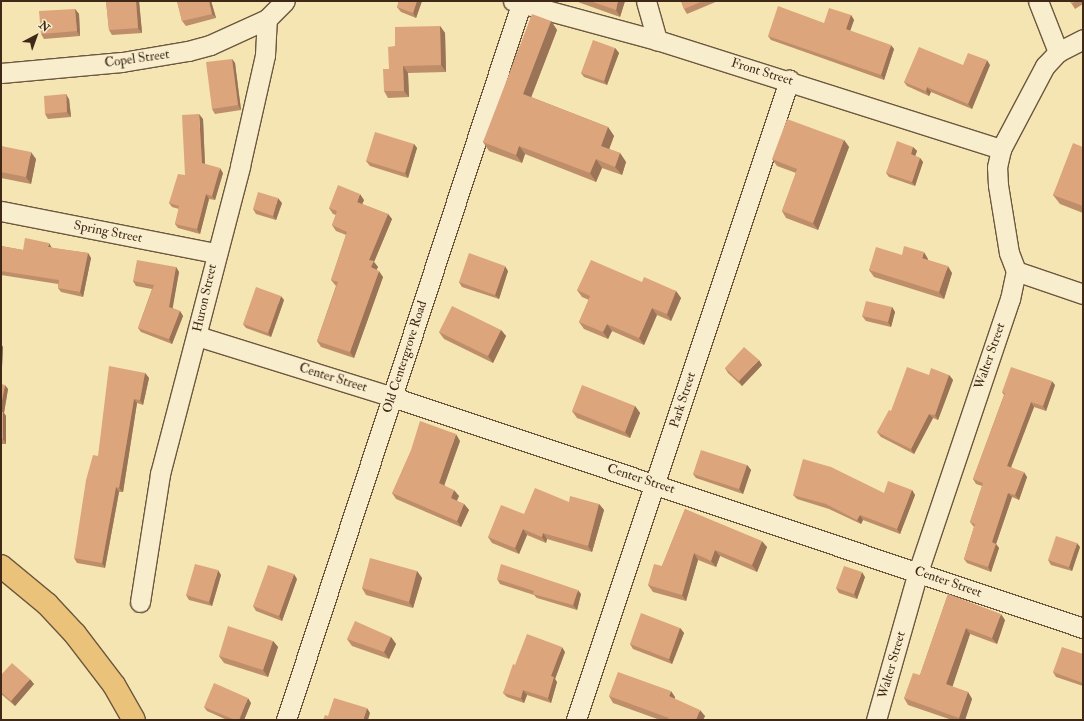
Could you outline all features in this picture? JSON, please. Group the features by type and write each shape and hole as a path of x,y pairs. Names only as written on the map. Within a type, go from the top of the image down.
{"main road":[{"path":"1,566 47,604 76,634 114,685 134,720"}],"street":[{"path":"267,19 285,1"},
{"path":"646,1 657,40"},
{"path":"1038,1 1058,52"},
{"name":"Front Street","path":"519,2 657,40 789,80 1001,149"},
{"name":"Old Centergrove Road","path":"286,720 519,2"},
{"name":"Copel Street","path":"1,73 122,62 188,51 210,45 267,19"},
{"name":"Huron Street","path":"140,602 160,474 240,166 263,62 267,19"},
{"path":"1083,39 1058,52 1035,82 1001,149 997,167 998,185 1008,253 1016,270 1083,294"},
{"name":"Park Street","path":"576,720 789,80"},
{"name":"Spring Street","path":"1,212 216,254"},
{"name":"Walter Street","path":"876,720 918,572 1010,299 1016,270"},
{"name":"Center Street","path":"197,336 392,397 1083,628"}],"building":[{"path":"106,1 136,1 138,28 109,30"},
{"path":"177,1 209,1 212,14 182,21"},
{"path":"399,1 417,1 413,13 397,7"},
{"path":"590,1 618,1 616,10"},
{"path":"681,1 703,1 684,9"},
{"path":"1070,1 1077,1 1071,4"},
{"path":"778,6 824,23 829,8 851,15 846,29 891,45 881,75 768,36"},
{"path":"75,9 77,31 41,34 39,11"},
{"path":"532,14 551,21 523,94 608,127 601,146 620,153 615,167 596,159 590,173 519,146 516,155 483,142"},
{"path":"440,26 441,65 403,66 404,91 384,91 383,69 389,69 388,47 395,46 395,27"},
{"path":"593,40 615,48 604,81 581,73"},
{"path":"919,47 963,65 968,53 987,60 968,104 927,87 926,91 904,82"},
{"path":"232,59 238,105 212,109 206,62"},
{"path":"66,94 67,112 45,114 44,96"},
{"path":"199,114 202,163 220,168 212,196 206,194 197,229 175,224 179,206 169,203 178,174 185,175 182,115"},
{"path":"787,119 844,140 813,223 782,211 797,169 772,159"},
{"path":"375,132 414,144 405,173 366,161"},
{"path":"897,141 913,147 911,154 920,158 912,182 886,173"},
{"path":"1073,143 1083,147 1083,206 1053,195"},
{"path":"1,146 31,152 26,177 1,172"},
{"path":"338,185 360,194 357,202 388,214 369,260 374,261 371,267 379,271 350,352 317,341 338,282 331,280 347,232 332,225 337,211 329,208"},
{"path":"258,192 278,198 273,216 253,209"},
{"path":"25,238 49,243 48,247 88,253 80,292 58,288 59,280 1,271 1,246 23,250"},
{"path":"904,246 924,252 922,258 948,266 939,292 869,270 876,247 902,255"},
{"path":"469,253 505,266 495,295 459,282"},
{"path":"137,260 176,267 169,307 180,311 169,339 138,328 154,285 133,281"},
{"path":"591,260 642,282 644,277 676,291 667,314 652,308 639,338 607,324 603,332 579,322 590,296 577,290"},
{"path":"256,287 281,296 268,333 243,324"},
{"path":"866,301 892,307 888,322 862,316"},
{"path":"452,306 501,330 488,356 439,332"},
{"path":"744,347 759,360 739,381 725,368"},
{"path":"109,366 145,373 140,400 134,399 119,488 116,487 102,563 74,558 86,480 93,455 98,456"},
{"path":"907,367 929,375 931,368 949,375 935,415 929,414 911,449 877,432 889,410 891,411"},
{"path":"1011,367 1052,381 1043,406 1031,402 1007,466 1024,472 1015,495 1008,493 992,542 996,544 988,567 964,559 975,524 970,522 983,483 973,479 1005,393 1002,392"},
{"path":"1,384 5,385 1,406"},
{"path":"582,385 635,406 625,432 572,411"},
{"path":"1,412 3,412 3,439 1,439"},
{"path":"420,421 456,434 439,483 454,490 451,498 464,504 457,521 392,493 411,450"},
{"path":"701,450 747,465 739,489 693,474"},
{"path":"803,459 831,467 884,493 888,481 912,490 897,529 860,515 857,520 826,504 793,495"},
{"path":"535,488 569,502 570,496 599,504 588,546 543,533 542,537 523,529 515,548 488,537 501,505 524,514"},
{"path":"685,509 762,541 752,565 715,550 711,561 694,553 682,595 648,585 654,564 662,566"},
{"path":"1056,536 1077,543 1069,567 1048,560"},
{"path":"370,558 417,571 409,602 362,588"},
{"path":"195,564 218,570 209,602 186,595"},
{"path":"501,564 578,590 573,605 533,594 534,591 497,579"},
{"path":"268,565 294,574 279,616 253,606"},
{"path":"844,566 862,572 854,594 836,588"},
{"path":"948,594 1001,614 992,638 966,628 946,684 968,692 959,718 904,698 913,673 920,675"},
{"path":"641,613 680,628 669,659 630,644"},
{"path":"355,621 391,637 384,652 347,639"},
{"path":"228,626 273,641 263,670 219,656"},
{"path":"527,634 562,647 551,676 554,677 548,698 523,690 521,698 503,693 513,664 515,665"},
{"path":"1062,647 1083,654 1083,683 1053,672"},
{"path":"12,663 30,679 11,701 1,692 1,675"},
{"path":"618,672 671,691 669,696 700,710 696,720 668,720 669,718 609,696"},
{"path":"214,683 248,698 239,720 235,720 204,707"},
{"path":"334,698 367,708 363,720 323,720 325,715 328,716"}]}
